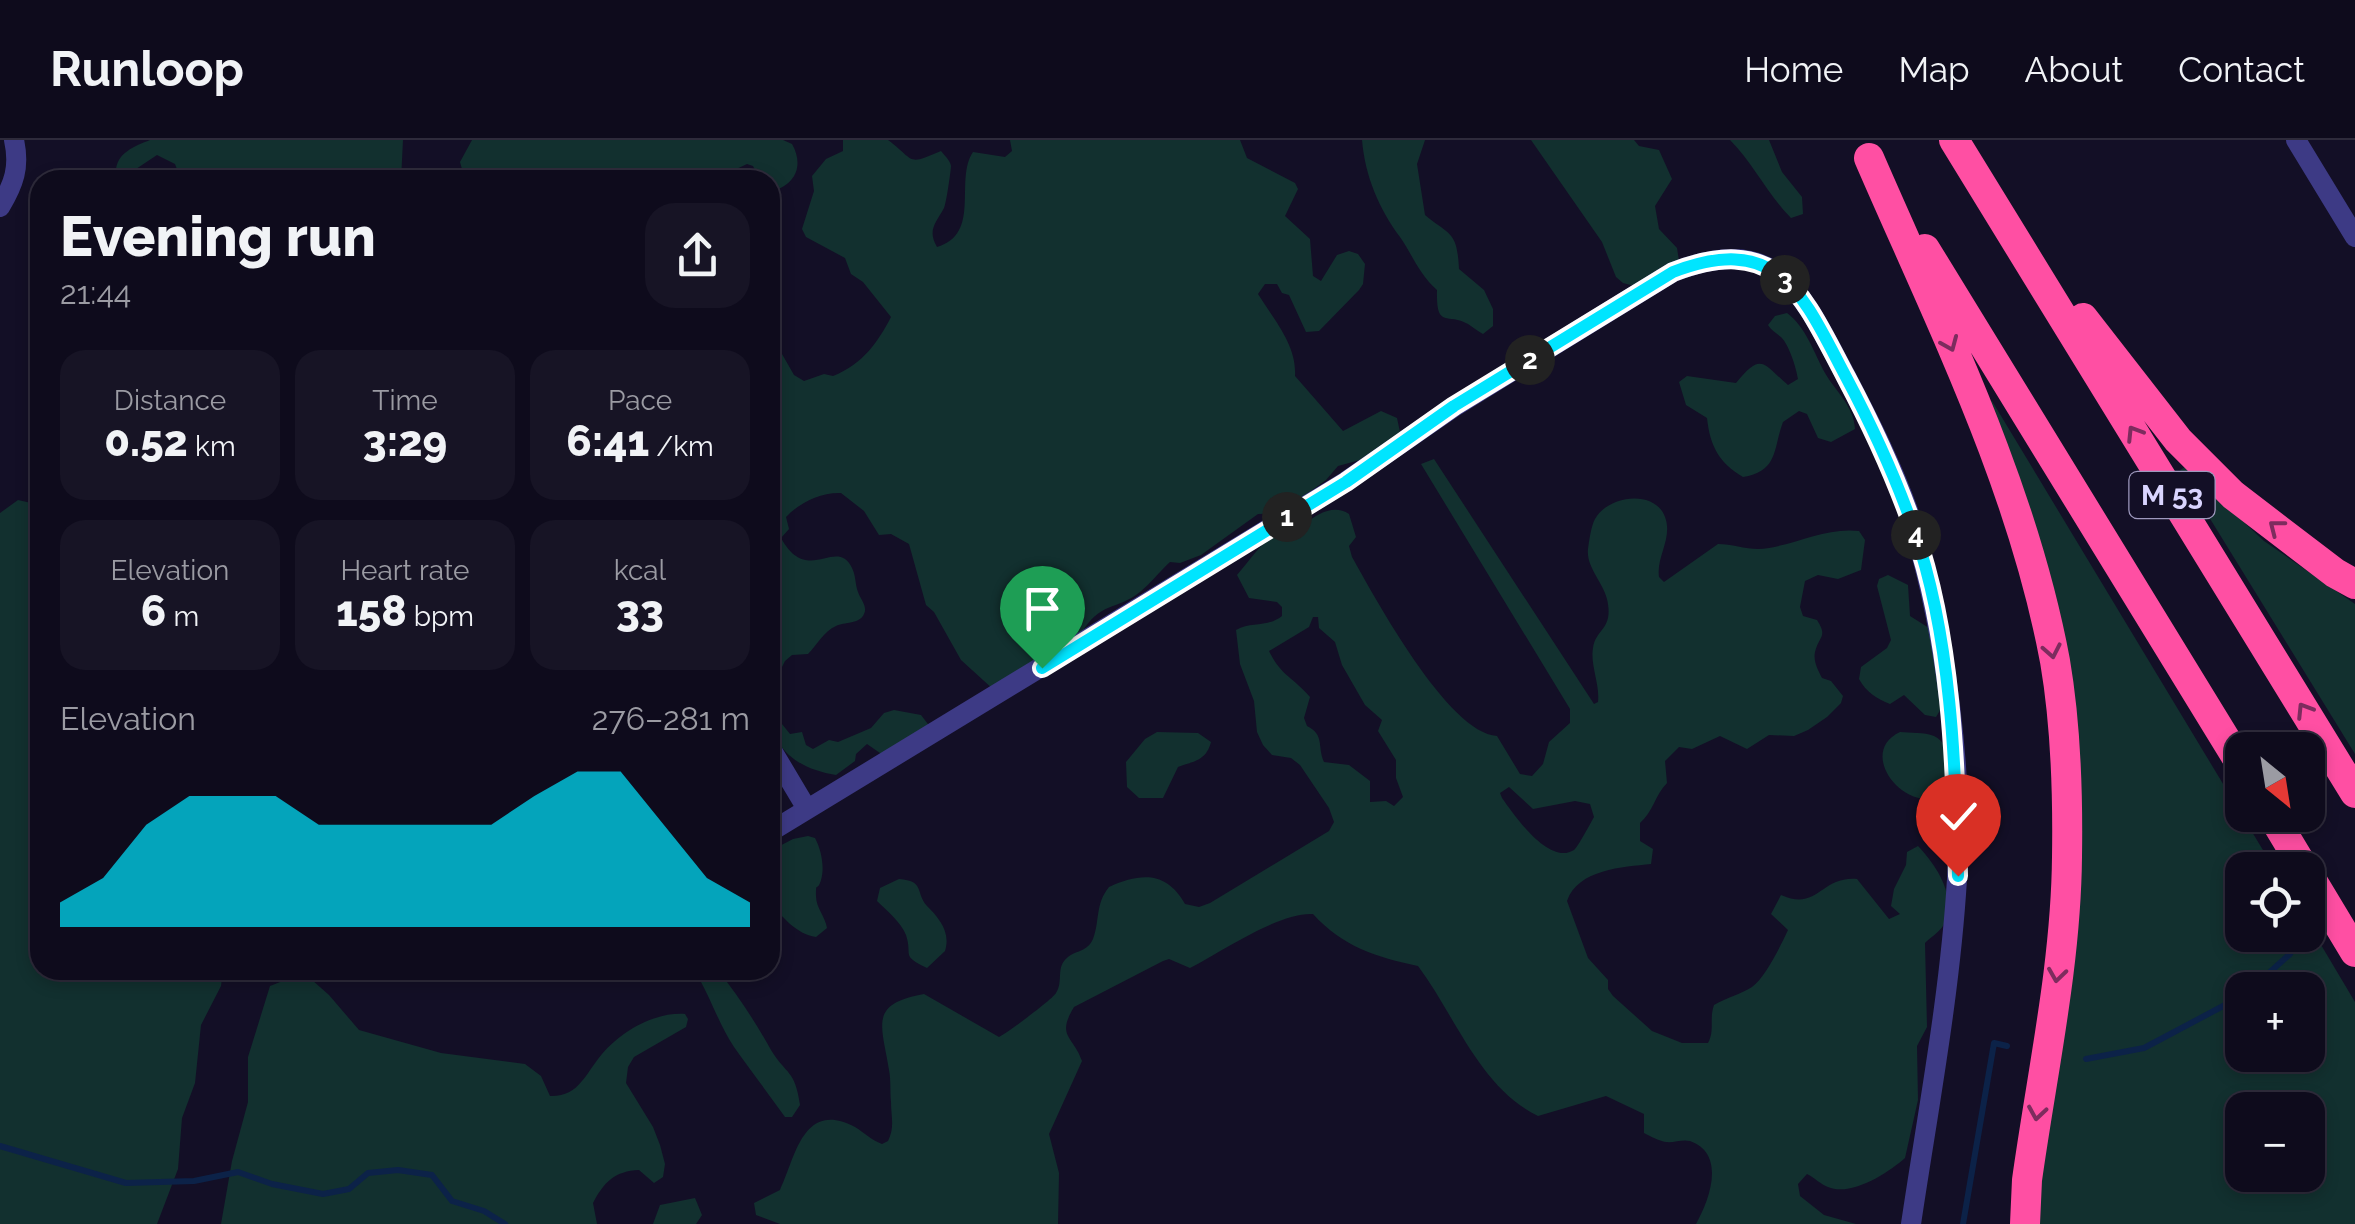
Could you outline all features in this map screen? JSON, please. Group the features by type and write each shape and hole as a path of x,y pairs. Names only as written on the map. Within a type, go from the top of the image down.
{"highway":[{"name":"M 53","path":"1954,140 2355,793"},
{"name":"M 53","path":"1864,149 2225,738"},
{"path":"1864,149 1992,440 2032,560 2055,664 2066,788 2064,913 2026,1180 2024,1224"},
{"path":"1989,198 2178,440 2233,495 2355,584"},
{"path":"2325,903 2355,952"}],"street":[{"path":"0,207 13,186 18,162 14,140"},
{"path":"2296,140 2355,236"},
{"path":"780,826 1346,482 1454,406 1673,272 1723,258 1751,261 1778,273 1804,298 1867,416 1915,532 1938,622 1956,774 1958,876 1950,960 1911,1224"},
{"path":"780,763 808,809"}],"green space":[{"path":"150,140 403,140 402,170 177,170 175,164 157,155 134,170 116,170 119,160"},
{"path":"472,140 783,140 792,144 797,167 792,179 780,188 780,170 755,170 747,164 734,170 462,170 460,162"},
{"path":"843,140 888,140 916,160 941,151 951,166 945,205 933,231 937,247 959,231 973,152 1005,157 1012,151 1010,140 1240,140 1247,158 1295,183 1298,189 1285,216 1310,239 1313,276 1321,281 1337,255 1349,251 1358,254 1365,264 1359,290 1319,331 1306,332 1289,295 1282,293 1277,284 1265,284 1258,294 1288,343 1295,376 1343,431 1381,411 1397,418 1400,432 1360,460 1338,466 1326,480 1281,513 1258,514 1201,555 1180,563 1170,562 1140,592 1102,611 1081,634 1058,642 1052,660 994,690 961,660 926,605 909,544 891,534 879,535 864,511 841,493 811,499 786,517 789,529 781,538 801,559 845,560 853,571 865,611 859,620 832,628 808,654 792,655 780,671 780,354 794,375 804,381 824,374 833,376 868,351 891,317 863,282 851,274 845,258 806,237 802,229 814,191 812,176 826,159 843,151"},
{"path":"1362,140 1425,140 1417,164 1425,215 1451,235 1459,269 1484,290 1493,309 1493,326 1483,334 1441,315 1437,290 1380,203 1366,166"},
{"path":"1531,140 1634,140 1639,146 1659,150 1672,179 1655,206 1659,229 1677,248 1680,267 1650,290 1623,283 1616,277 1602,242"},
{"path":"1730,140 1769,140 1782,172 1802,197 1803,214 1791,218"},
{"path":"1787,313 1804,333 1848,406 1855,429 1831,442 1818,438 1807,414 1799,411 1783,422 1769,464 1743,477 1717,453 1707,418 1686,405 1679,382 1687,376 1736,383 1757,364 1767,367 1788,385 1798,379 1787,345 1768,325 1775,316"},
{"path":"1992,401 2225,787 2225,832 2252,832 2264,852 2225,852 2225,952 2325,952 2355,1002 2355,1224 2035,1224 2078,809 1987,403"},
{"path":"1434,459 1594,704 1598,695 1593,648 1609,609 1588,549 1595,519 1610,505 1631,498 1652,502 1660,508 1667,525 1659,570 1664,582 1718,544 1758,549 1846,531 1859,531 1865,540 1861,570 1838,579 1818,575 1805,581 1800,607 1803,616 1817,620 1820,626 1815,662 1822,678 1831,681 1843,696 1841,703 1808,730 1794,736 1769,735 1747,749 1720,736 1692,749 1679,747 1665,761 1667,783 1640,823 1640,841 1653,849 1651,864 1591,876 1573,890 1567,901 1588,958 1608,980 1613,996 1652,1031 1682,1043 1708,1043 1714,1005 1757,983 1788,930 1771,914 1781,895 1803,899 1835,883 1857,879 1889,919 1900,914 1891,906 1894,889 1906,865 1907,852 1918,846 1938,872 1948,904 1943,926 1925,943 1927,1027 1917,1046 1918,1100 1905,1158 1879,1176 1847,1189 1828,1187 1807,1174 1798,1184 1800,1196 1824,1215 1856,1224 1696,1224 1712,1179 1712,1167 1701,1147 1690,1141 1663,1141 1644,1133 1644,1114 1606,1096 1538,1116 1517,1103 1484,1069 1418,966 1361,949 1336,935 1313,914 1267,926 1190,968 1169,959 1163,961 1074,1007 1066,1030 1082,1061 1049,1134 1059,1173 1058,1224 780,1224 756,1215 754,1203 780,1190 796,1150 812,1127 837,1120 882,1144 888,1141 892,1126 890,1082 882,1029 886,1011 894,1004 924,994 999,1037 1056,993 1064,961 1093,939 1109,887 1132,879 1153,878 1170,886 1185,904 1199,907 1329,831 1334,822 1329,808 1300,765 1291,758 1272,755 1263,745 1257,732 1254,701 1240,664 1236,630 1276,620 1282,616 1282,607 1277,602 1249,598 1237,575 1266,541 1284,528 1305,524 1332,510 1349,514 1356,537 1349,546 1352,557 1395,631 1436,689 1457,713 1478,729 1497,736 1520,774 1532,776 1543,764 1549,742 1570,723 1570,709 1421,464","holes":["1313,617 1318,617 1319,628 1335,642 1342,665 1365,705 1382,720 1378,731 1396,760 1396,778 1403,797 1394,806 1386,801 1370,802 1370,781 1349,765 1324,762 1318,737 1304,718 1310,697 1269,651 1309,627","1509,787 1533,809 1575,801 1590,804 1594,817 1574,850 1554,851 1533,836 1502,798 1500,793"]},
{"path":"2185,467 2264,541 2355,604 2355,754 2180,470"},
{"path":"18,500 30,503 30,980 222,980 201,1025 195,1083 182,1118 178,1169 157,1224 0,1224 0,513"},
{"path":"1888,575 1908,585 1910,616 1929,628 1942,707 1936,717 1925,715 1904,695 1890,704 1881,700 1859,679 1861,667 1887,648 1891,640 1877,586 1879,579"},
{"path":"894,710 921,715 931,728 890,760 867,744 856,754 855,761 836,775 810,768 781,746 780,722 790,734 802,732 806,745 813,749 829,740 838,742 871,728 884,713"},
{"path":"1157,732 1198,733 1211,742 1203,757 1178,767 1163,798 1139,798 1127,787 1126,762 1145,739"},
{"path":"1900,732 1934,736 1945,747 1950,773 1942,797 1913,796 1890,778 1883,753 1888,741"},
{"path":"815,838 821,853 822,875 816,896 827,928 816,937 796,929 780,914 780,846 793,839"},
{"path":"899,879 916,885 945,932 945,951 927,968 910,957 904,930 877,901 880,888"},
{"path":"285,980 312,980 359,1030 441,1053 525,1064 541,1076 550,1096 575,1088 602,1054 629,1031 662,1016 685,1014 686,1027 634,1057 628,1067 626,1083 660,1145 665,1164 663,1177 654,1183 639,1170 611,1179 593,1203 597,1224 221,1224 248,1102 248,1057 270,986"},
{"path":"700,980 725,980 793,1078 800,1105 792,1117 785,1117 734,1047"},
{"path":"695,1198 702,1215 696,1224 653,1224 660,1205"}],"waterway":[{"path":"2270,972 2290,954"},
{"path":"2086,1059 2144,1048 2225,1005"},
{"path":"1963,1224 1994,1043 2007,1046"},
{"path":"0,1146 126,1183 194,1181 238,1172 272,1184 323,1194 349,1189 368,1173 398,1170 432,1175 452,1201 484,1211 505,1224"}],"route":[{"path":"1042,668 1346,482 1454,406 1673,272 1723,258 1751,261 1778,273 1804,298 1867,416 1915,532 1938,622 1956,774 1958,876"}]}
